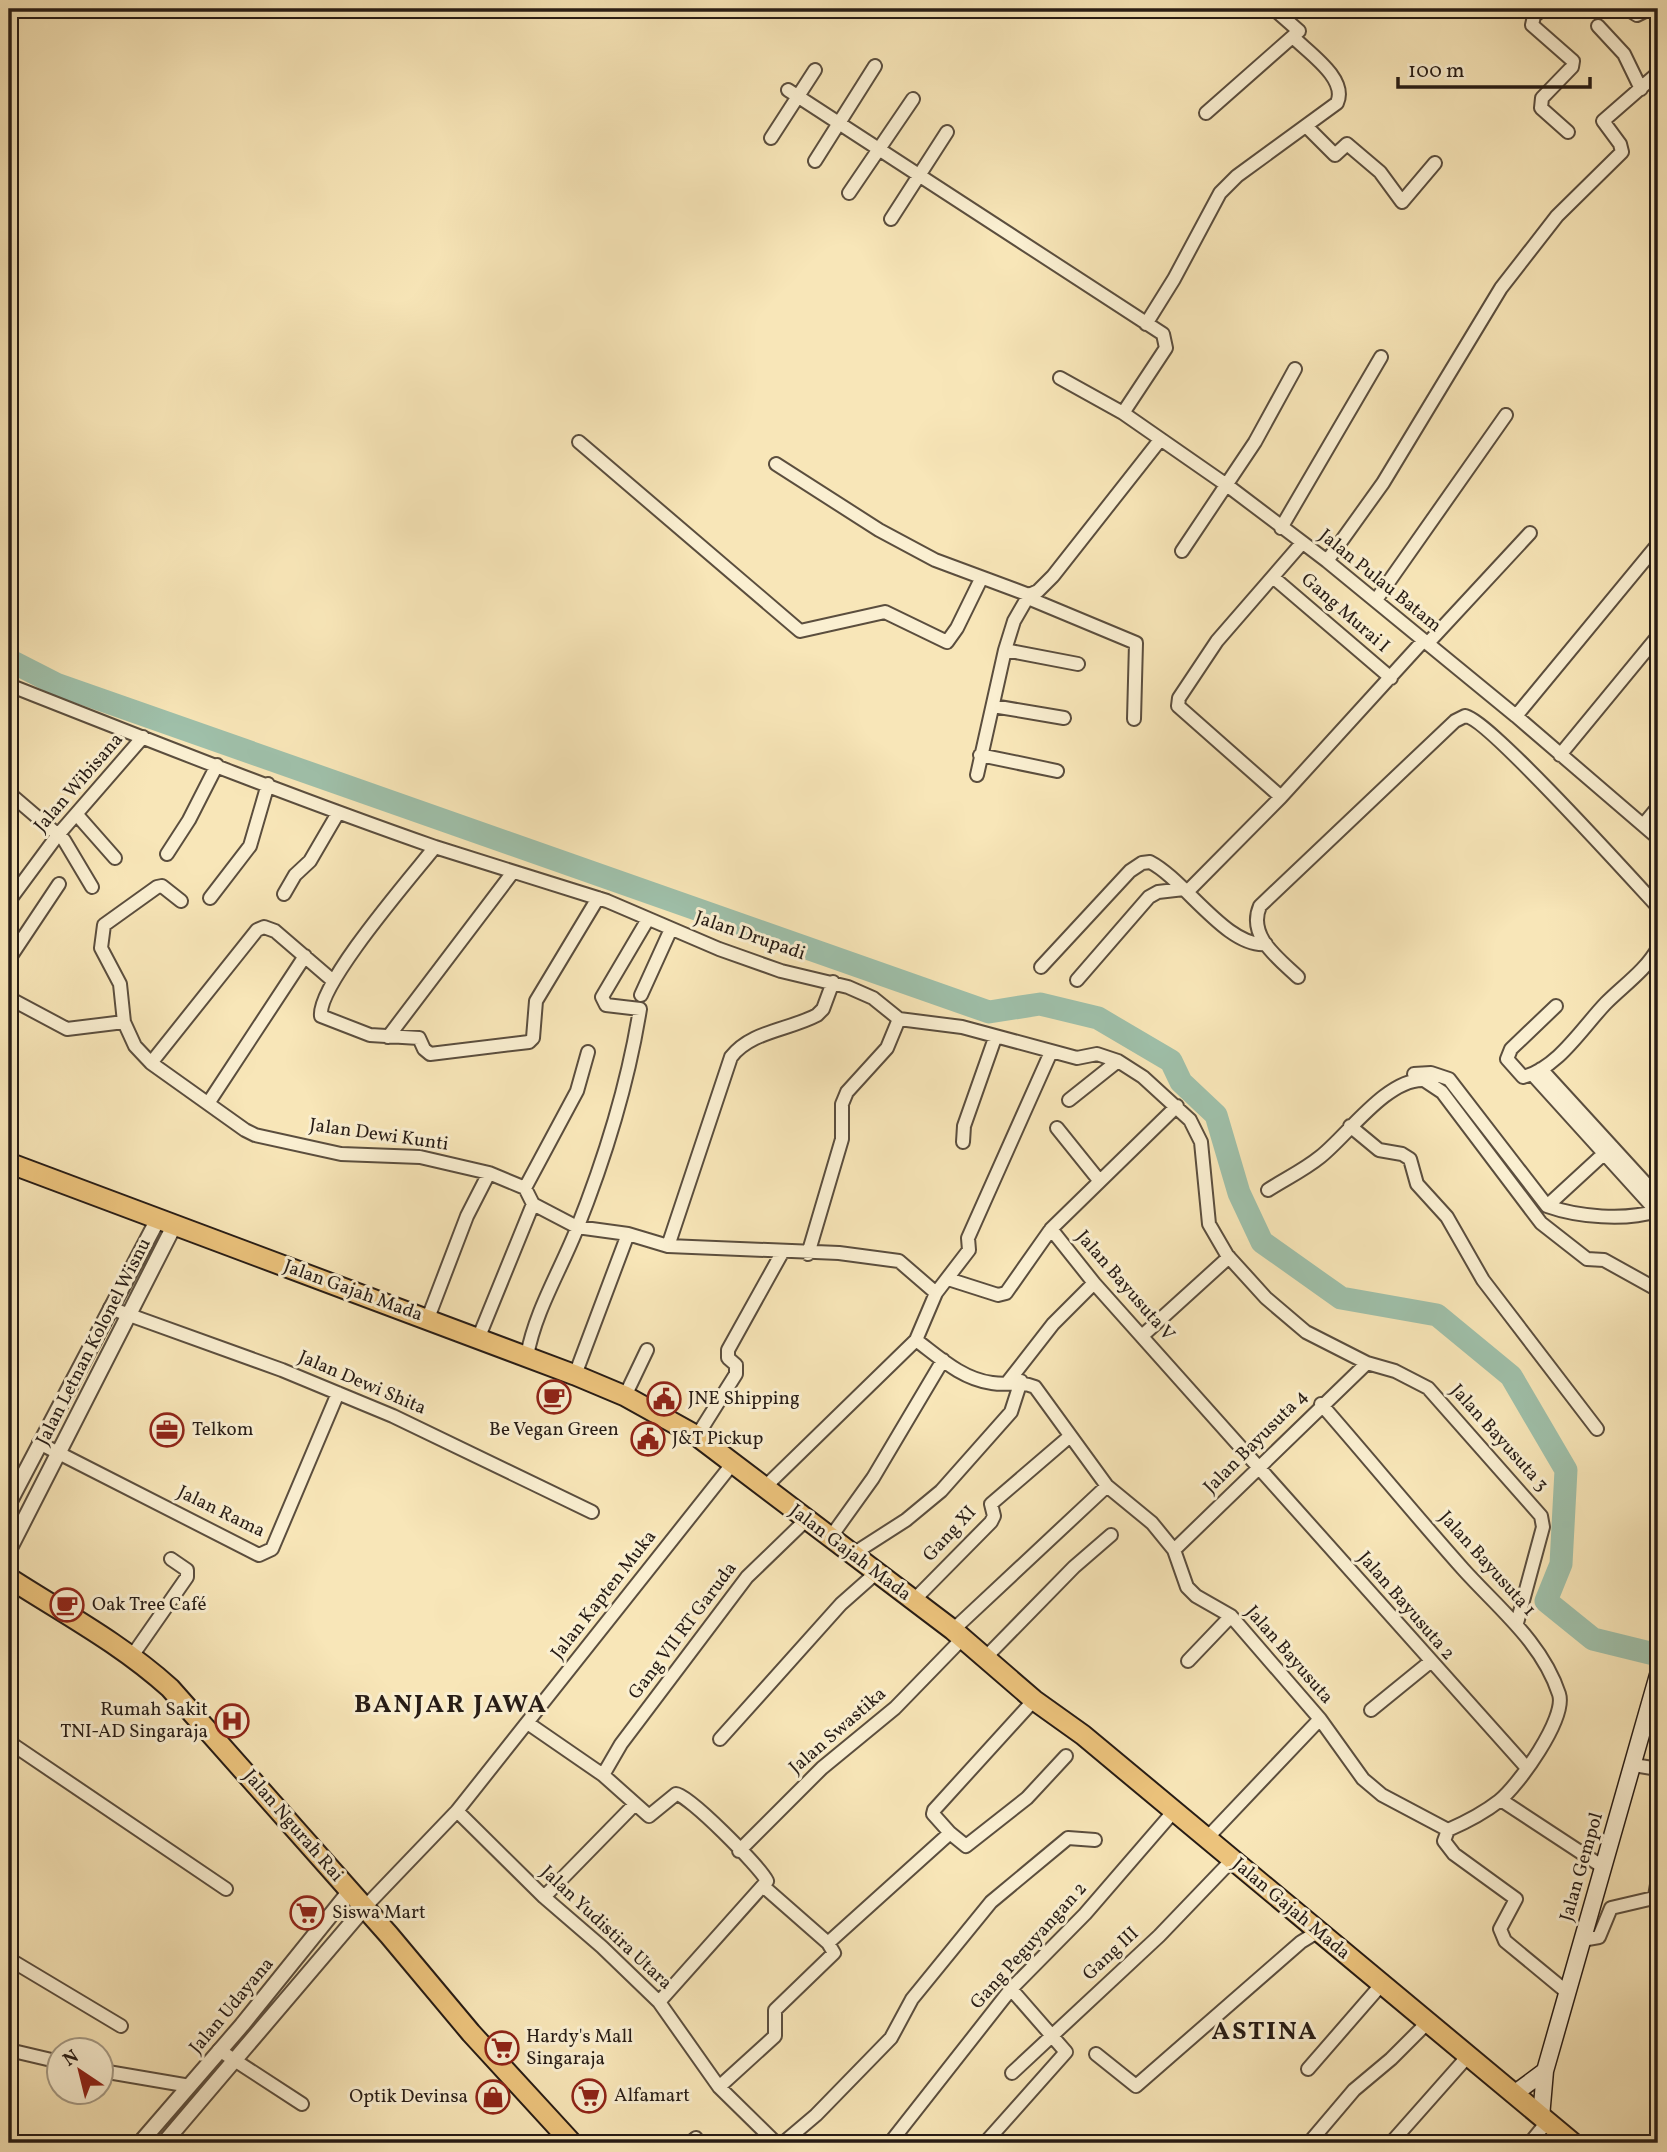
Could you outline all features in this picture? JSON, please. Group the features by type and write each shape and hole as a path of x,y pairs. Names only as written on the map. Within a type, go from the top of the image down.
{"highway":[{"name":"Jalan Gajah Mada","path":"9,1163 575,1375 625,1396 697,1436 766,1486 806,1520 957,1635 1034,1700 1083,1735 1573,2143"},
{"name":"Jalan Ngurah Rai","path":"10,1582 69,1612 132,1656 170,1688 365,1907 471,2033 572,2143"}],"main road":[{"name":"Jalan Gempol","path":"1544,2119 1545,2071 1658,1675"},
{"path":"1514,2094 1545,2071"}],"street":[{"path":"1206,113 1299,31 1274,9"},
{"path":"1543,9 1534,16 1532,25 1573,61 1572,67 1542,99 1541,108 1568,132"},
{"path":"1628,9 1637,15 1649,9"},
{"path":"1598,26 1623,54 1642,89"},
{"path":"1146,324 1174,279 1220,192 1337,103 1341,93 1337,81 1293,37"},
{"path":"815,161 875,66"},
{"path":"771,138 792,93 815,70"},
{"path":"1327,561 1383,483 1500,288 1573,198 1622,152 1620,144 1603,121 1658,73"},
{"path":"792,93 1163,334 1166,348 1123,413"},
{"path":"849,193 913,99"},
{"path":"1306,126 1335,155 1347,144 1380,172 1402,202 1436,163"},
{"path":"891,219 947,132"},
{"path":"1281,528 1381,356"},
{"path":"1182,551 1228,485 1295,369"},
{"name":"Jalan Pulau Batam","path":"1060,378 1123,413 1228,485 1327,561 1516,716 1658,838"},
{"path":"1376,600 1506,415"},
{"path":"977,775 1014,621 1028,596 1038,591 1053,576 1160,440"},
{"path":"579,442 800,631 885,612 947,642 957,628 981,579"},
{"path":"776,464 879,530 935,560 1028,596 1136,643 1134,719"},
{"path":"1077,979 1149,897 1158,892 1186,890 1281,797 1530,533"},
{"name":"Gang Murai I","path":"1281,797 1178,706 1179,698 1217,641 1302,543"},
{"path":"1516,716 1658,544"},
{"name":"Gang Murai I","path":"1274,578 1391,678"},
{"path":"1560,755 1658,636"},
{"path":"1005,650 1078,664"},
{"name":"Jalan Wibisana","path":"9,685 143,737 78,816 57,836 9,901"},
{"path":"993,706 1064,718"},
{"path":"1298,977 1257,932 1255,919 1260,906 1455,721 1465,716 1482,724 1658,907"},
{"name":"Jalan Drupadi","path":"143,737 338,813 435,847 598,898 781,971 832,982 873,998 899,1018 962,1027 1077,1058 1097,1054 1118,1061 1177,1106"},
{"path":"980,755 1057,771"},
{"path":"167,854 189,820 217,765"},
{"path":"210,898 250,846 268,784"},
{"path":"9,793 70,848 92,887"},
{"path":"1644,824 1658,807"},
{"path":"284,894 295,875 310,861 338,813"},
{"path":"78,816 115,858"},
{"path":"435,847 332,980 320,1010 321,1016 370,1035 419,1038 430,1054 529,1042 533,1038 536,1001 598,898"},
{"path":"1041,967 1129,871 1142,863 1150,862 1160,867 1244,939 1257,945 1266,944"},
{"path":"388,1037 513,872"},
{"path":"9,959 59,884"},
{"path":"9,998 67,1030 124,1022 120,984 101,948 102,929 160,885 181,901"},
{"path":"527,1356 540,1310 578,1227 621,1095 640,1009 606,1005 601,1000 648,919"},
{"path":"151,1063 257,930 269,927 332,980"},
{"path":"641,995 671,929"},
{"path":"1556,1006 1509,1053 1507,1059 1523,1077 1537,1072 1571,1043 1605,1004 1652,959 1658,948"},
{"path":"209,1102 306,956"},
{"path":"668,1246 731,1057 738,1048 753,1039 817,1015 823,1009 832,982"},
{"path":"808,1254 842,1139 842,1104 847,1091 887,1048 899,1018"},
{"name":"Jalan Dewi Kunti","path":"124,1022 127,1034 151,1063 255,1135 341,1154 421,1157 489,1173 525,1188"},
{"path":"963,1142 964,1126 996,1038"},
{"path":"588,1052 577,1091 525,1188 533,1204 578,1227 628,1234 668,1246 839,1254 899,1261 936,1293"},
{"path":"766,1486 916,1340 936,1293 969,1250 968,1238 1051,1052"},
{"path":"1069,1100 1118,1061"},
{"path":"1375,1091 1384,1092 1405,1077 1422,1072 1449,1079 1547,1206 1621,1216 1658,1212"},
{"path":"1537,1072 1658,1212"},
{"path":"1268,1190 1315,1161 1350,1126 1409,1082 1420,1080 1432,1083 1541,1223 1587,1259 1604,1259 1658,1290"},
{"name":"Jalan Bayusuta V","path":"1177,1106 1098,1179 1051,1229 1094,1283 1259,1468"},
{"name":"Jalan Bayusuta 3","path":"1177,1106 1190,1120 1201,1142 1209,1224 1229,1257 1266,1298 1306,1332 1367,1363 1395,1371 1428,1388 1541,1516 1543,1527 1517,1623"},
{"path":"1350,1126 1379,1150 1402,1154 1410,1159 1417,1184 1447,1217 1483,1280 1597,1429"},
{"path":"1057,1128 1098,1179"},
{"path":"1607,1151 1658,1197"},
{"path":"1547,1206 1607,1151"},
{"path":"428,1318 467,1216 489,1173"},
{"path":"478,1339 533,1204"},
{"name":"Jalan Letnan Kolonel Wisnu","path":"9,1503 110,1308 166,1222"},
{"name":"Jalan Letnan Kolonel Wisnu","path":"9,1550 130,1315 166,1222"},
{"path":"948,1279 998,1294 1006,1293 1051,1229"},
{"path":"575,1375 628,1234"},
{"path":"697,1436 736,1374 738,1369 729,1358 728,1350 783,1251"},
{"path":"1142,1336 1229,1257"},
{"path":"853,1554 906,1520 941,1491 1011,1412 1014,1382 1053,1324 1094,1283"},
{"name":"Jalan Dewi Shita","path":"110,1308 164,1325 338,1393 592,1512"},
{"name":"Jalan Bayusuta","path":"916,1340 968,1378 995,1384 1014,1382 1035,1387 1048,1401 1069,1437 1108,1486 1152,1522 1174,1550 1183,1579 1191,1592 1231,1616 1320,1719 1370,1787 1448,1830"},
{"path":"625,1396 647,1350"},
{"path":"830,1538 873,1478 943,1360"},
{"name":"Jalan Bayusuta 4","path":"1174,1550 1321,1404 1367,1363"},
{"name":"Jalan Rama","path":"39,1443 259,1555 272,1549 338,1393"},
{"name":"Jalan Bayusuta 1","path":"1321,1404 1465,1571 1517,1623 1560,1695 1561,1710 1527,1768 1501,1800"},
{"name":"Gang XI","path":"913,1601 991,1522 994,1516 992,1504 1069,1437"},
{"name":"Jalan Kapten Muka","path":"365,1907 457,1811 529,1724 733,1462"},
{"name":"Jalan Bayusuta 2","path":"1259,1468 1527,1768"},
{"name":"Jalan Swastika","path":"739,1851 822,1768 895,1708 957,1635 1108,1486"},
{"name":"Gang VII RT Garuda","path":"603,1775 621,1744 747,1577 806,1520"},
{"path":"985,1658 1074,1567 1111,1535"},
{"path":"132,1656 187,1577 187,1570 171,1559"},
{"path":"720,1739 841,1604 876,1573"},
{"path":"1188,1661 1231,1616"},
{"path":"1371,1710 1430,1662"},
{"path":"1034,1700 933,1814 966,1846 1027,1798 1066,1756"},
{"path":"1208,1837 1320,1719"},
{"path":"529,1724 603,1775 649,1816 676,1794 682,1794 697,1805 765,1883 831,1948"},
{"path":"9,1742 226,1889"},
{"path":"1634,1765 1658,1769"},
{"path":"1568,1993 1505,1941 1500,1929 1516,1899 1454,1854 1444,1841 1448,1830 1501,1800 1603,1867"},
{"path":"544,1897 634,1805"},
{"name":"Jalan Yudistira Utara","path":"457,1811 544,1897 659,2003 719,2087 776,2143"},
{"name":"Gang Peguyangan 2","path":"890,2143 1011,1989 1085,1914 1174,1811"},
{"path":"719,2087 775,2036 775,2010 831,1948 950,1833"},
{"path":"783,2143 816,2115 891,2038 912,1999 991,1902 1068,1838 1095,1840"},
{"name":"Gang III","path":"1012,2073 1159,1936 1232,1860"},
{"path":"1582,1940 1599,1937 1611,1908 1657,1896 1658,1879"},
{"path":"659,2003 765,1883"},
{"name":"Jalan Udayana","path":"141,2143 350,1891"},
{"name":"Jalan Udayana","path":"172,2139 365,1907"},
{"path":"1096,2054 1136,2086 1301,1942 1319,1931"},
{"path":"9,1959 121,2026"},
{"path":"1308,2069 1381,1985"},
{"path":"985,2143 1065,2054 1065,2048 1011,1989"},
{"path":"1309,2143 1354,2090 1391,2059 1428,2022"},
{"path":"9,2050 46,2059"},
{"path":"219,2050 302,2104"},
{"path":"1391,2143 1468,2056"},
{"path":"116,2073 190,2086"},
{"path":"1530,2143 1544,2119"}],"waterway":[{"path":"9,660 56,684 989,1012 1040,1004 1098,1018 1171,1061 1181,1082 1216,1115 1239,1193 1262,1242 1341,1298 1437,1315 1511,1376 1566,1470 1561,1564 1546,1601 1593,1639 1658,1655"}],"place":[{"name":"Be Vegan Green","path":"554,1397"},
{"name":"JNE Shipping","path":"664,1399"},
{"name":"Telkom","path":"167,1430"},
{"name":"J&T Pickup","path":"648,1439"},
{"name":"Oak Tree Café","path":"67,1605"},
{"name":"Rumah Sakit TNI-AD Singaraja","path":"232,1721"},
{"name":"Siswa Mart","path":"307,1913"},
{"name":"Hardy's Mall Singaraja","path":"502,2048"},
{"name":"Alfamart","path":"589,2096"},
{"name":"Optik Devinsa","path":"493,2097"}],"district":[{"name":"BANJAR JAWA","path":"451,1705"},
{"name":"ASTINA","path":"1265,2032"}]}
